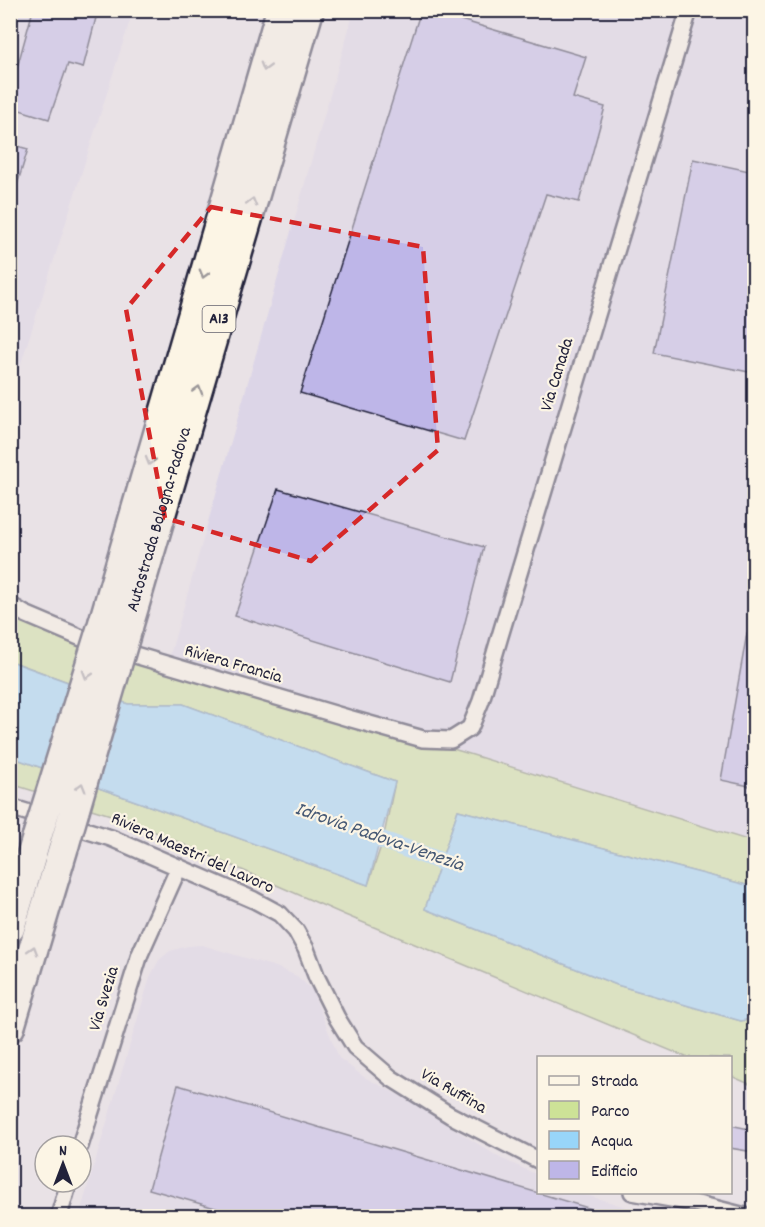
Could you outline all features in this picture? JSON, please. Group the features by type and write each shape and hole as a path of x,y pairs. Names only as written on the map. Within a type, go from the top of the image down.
{"highway":[{"name":"Autostrada Bologna-Padova","path":"10,1027 65,843 116,623 281,10"},
{"name":"Autostrada Bologna-Padova","path":"10,928 37,837 116,623 309,10"}],"street":[{"name":"Via Canada","path":"451,740 470,728 481,701 689,10"},
{"name":"Riviera Francia","path":"10,605 25,614 91,642 423,739 451,740"},
{"name":"Riviera Maestri del Lavoro","path":"10,807 111,838 254,900 279,914 296,931 336,1018 355,1047"},
{"name":"Via Svezia","path":"84,1134 140,954 179,867"},
{"name":"Via Ruffina","path":"355,1047 391,1078 450,1114 537,1159"},
{"path":"59,1216 65,1194"},
{"path":"643,1194 694,1203 745,1216"}],"highlighted area":[{"path":"211,207 423,247 438,450 311,561 165,518 126,309"}],"shaded area":[{"path":"11,11 133,11 11,395"},
{"path":"354,11 754,11 754,842 349,717 166,669"},
{"path":"202,945 276,967 297,976 312,990 339,1058 364,1077 412,1102 500,1158 537,1175 537,1194 583,1194 629,1208 626,1216 79,1216 86,1194 93,1194 93,1169 150,977 159,960 170,951"}],"green space":[{"path":"10,604 167,666 463,752 754,842 754,887 458,810 425,909 617,985 741,1021 754,1018 754,1086 732,1076 732,1056 684,1056 345,915 130,821 11,784 11,757 368,885 383,840 395,782 183,704 128,704 11,661"}],"water":[{"path":"10,661 128,704 183,704 395,782 368,885 11,757"},
{"path":"458,810 754,887 754,1018 741,1021 617,985 425,909"}],"building":[{"path":"33,10 98,10 83,68 68,64 49,119 10,107 10,93"},
{"path":"421,10 586,57 573,98 605,107 579,202 546,194 464,441 300,393"},
{"path":"10,144 28,149 14,195 10,195"},
{"path":"693,159 754,172 754,373 654,353"},
{"path":"278,489 484,547 450,682 235,616"},
{"path":"747,633 754,634 754,787 721,780"},
{"path":"178,1085 605,1213 605,1216 243,1216 149,1189"},
{"path":"732,1125 754,1130 754,1152 732,1148"}],"waterway":[{"name":"Idrovia Padova-Venezia","path":"357,831 464,868"}]}
